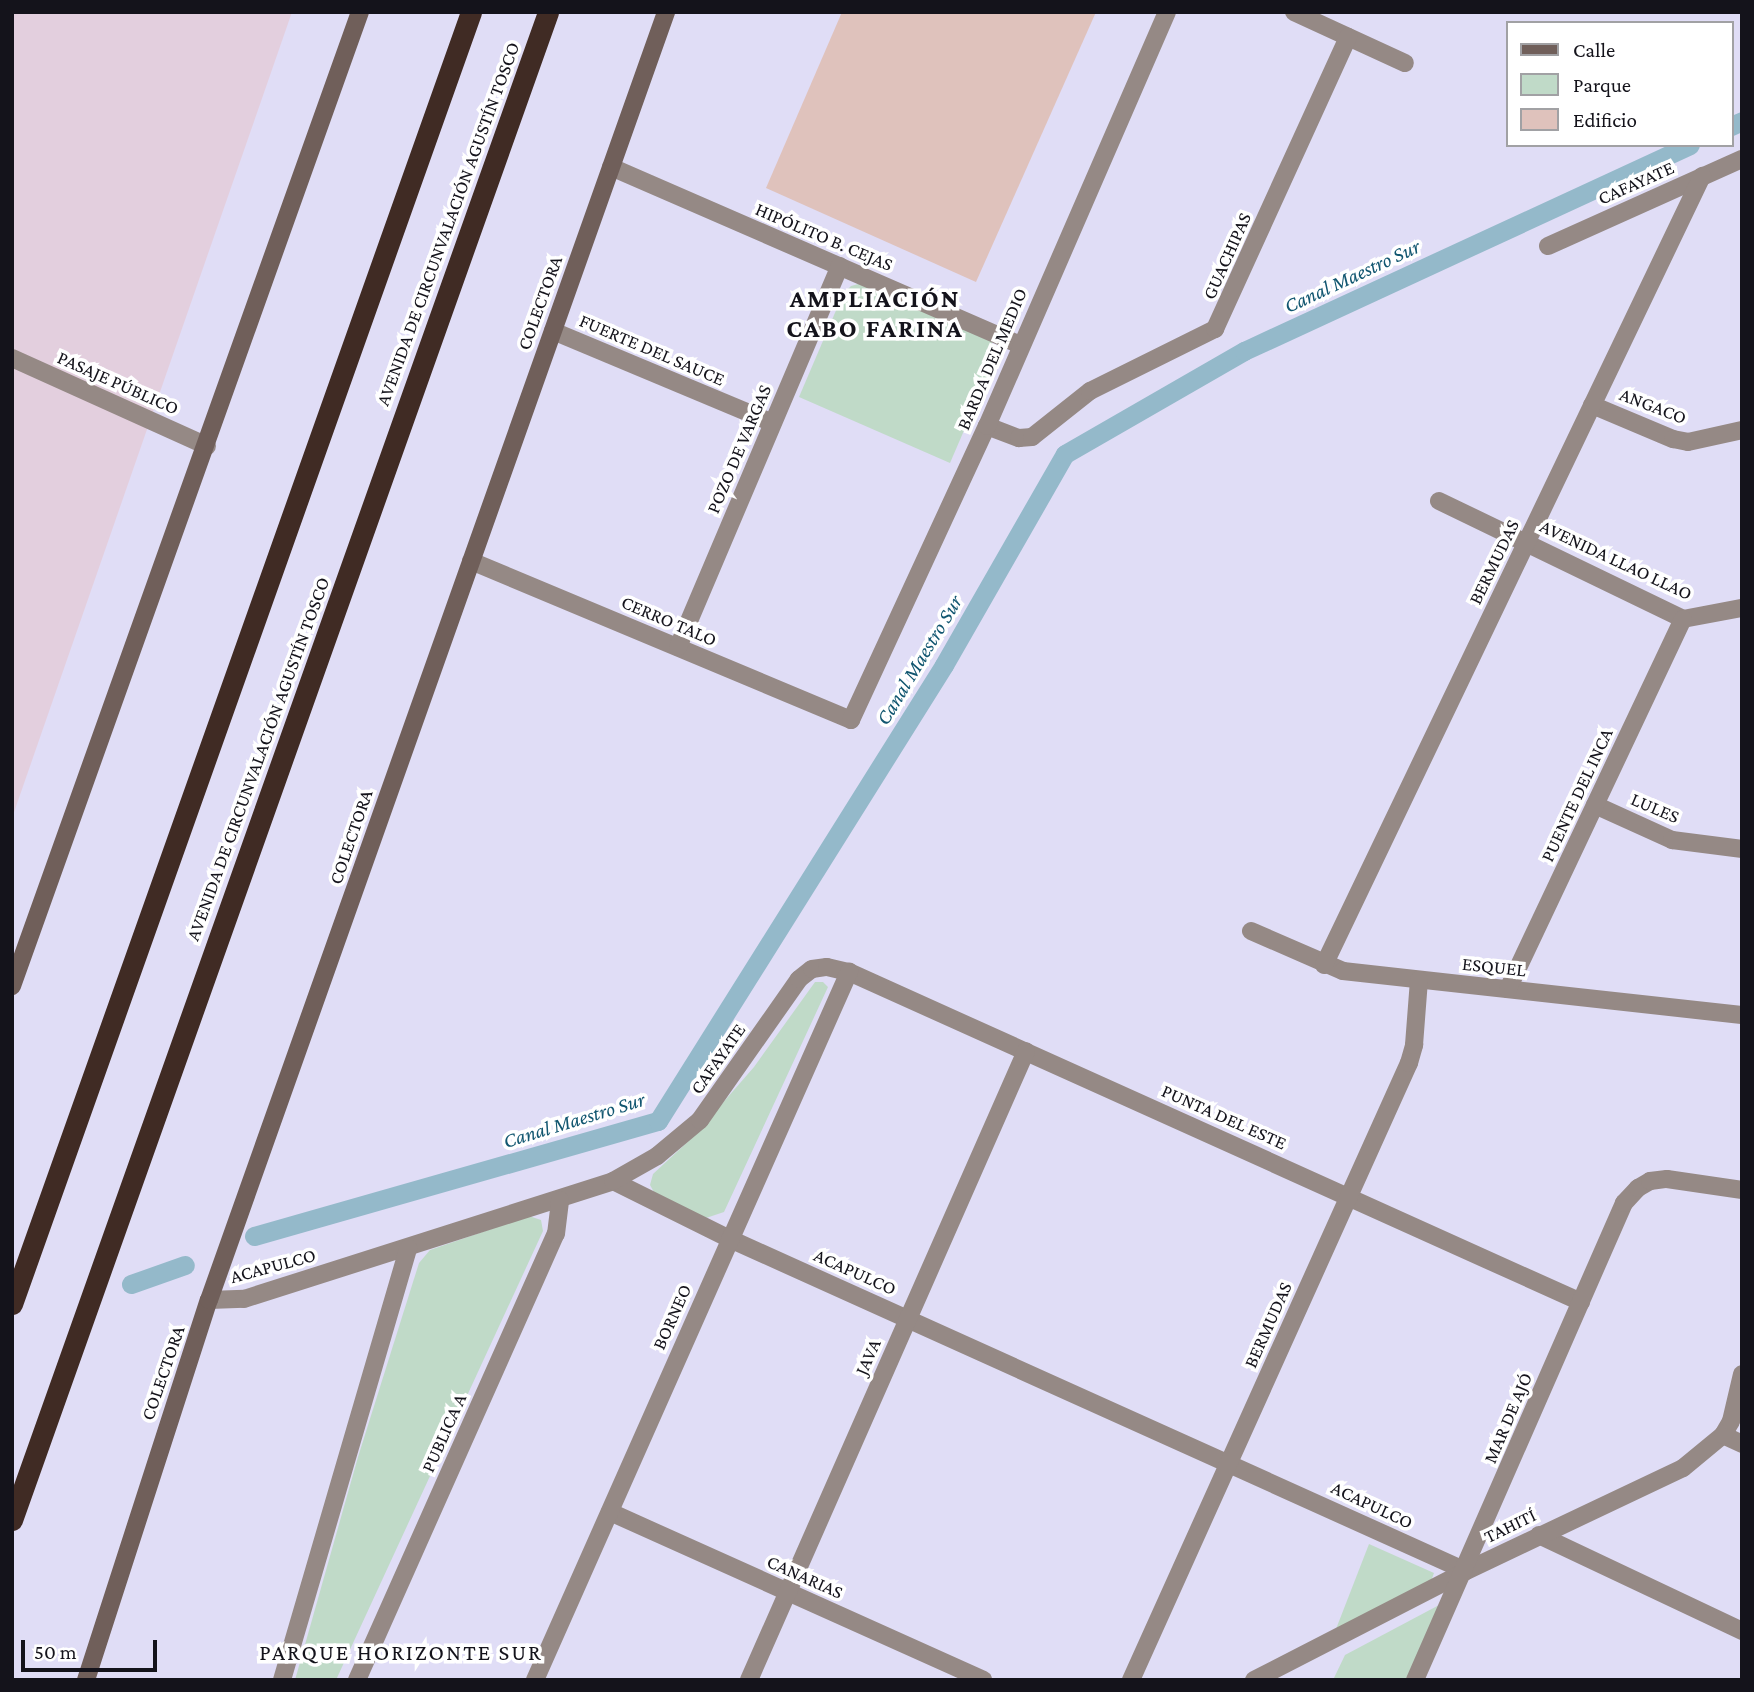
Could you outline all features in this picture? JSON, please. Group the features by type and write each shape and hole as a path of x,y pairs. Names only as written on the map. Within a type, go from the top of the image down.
{"highway":[{"path":"12,1304 471,12"},
{"name":"AVENIDA DE CIRCUNVALACIÓN AGUSTÍN TOSCO","path":"12,1520 548,12"},
{"path":"12,1537 34,1460"}],"street":[{"path":"12,986 360,12"},
{"name":"COLECTORA","path":"86,1680 209,1300 666,12"},
{"name":"BARDA DEL MEDIO","path":"851,720 987,426 1167,12"},
{"path":"1306,15 1405,63"},
{"name":"GUACHIPAS","path":"987,426 1019,438 1032,438 1090,391 1215,330 1348,37"},
{"name":"CAFAYATE","path":"1548,246 1742,159"},
{"name":"HIPÓLITO B. CEJAS","path":"611,167 1021,345"},
{"name":"BERMUDAS","path":"1324,965 1702,176"},
{"name":"POZO DE VARGAS","path":"678,647 840,266"},
{"name":"FUERTE DEL SAUCE","path":"553,331 773,423"},
{"name":"PASAJE PÚBLICO","path":"12,358 207,446"},
{"name":"ANGACO","path":"1592,405 1673,439 1688,442 1742,430"},
{"name":"AVENIDA LLAO LLAO","path":"1438,501 1527,541 1683,619 1742,608"},
{"name":"CERRO TALO","path":"471,561 851,720"},
{"name":"PUENTE DEL INCA","path":"1508,989 1683,619"},
{"name":"LULES","path":"1595,805 1672,840 1742,849"},
{"name":"ESQUEL","path":"1251,932 1343,971 1742,1014"},
{"name":"CAFAYATE","path":"613,1181 657,1156 700,1120 799,979 812,969 827,967 849,972"},
{"name":"PUNTA DEL ESTE","path":"849,972 1581,1302"},
{"name":"BORNEO","path":"535,1680 849,972"},
{"name":"BERMUDAS","path":"1131,1680 1409,1063 1414,1045 1419,980"},
{"name":"JAVA","path":"749,1680 1026,1051"},
{"name":"MAR DE AJÓ","path":"1415,1680 1466,1571 1624,1203 1638,1188 1650,1181 1667,1179 1742,1190"},
{"name":"ACAPULCO","path":"209,1300 244,1299 613,1181 730,1239 1466,1571"},
{"name":"PUBLICA A","path":"357,1680 556,1234 560,1200"},
{"path":"282,1680 408,1248"},
{"path":"1742,1374 1734,1410 1723,1436 1742,1444"},
{"name":"TAHITÍ","path":"1254,1680 1466,1571 1683,1468 1723,1436"},
{"name":"CANARIAS","path":"610,1512 983,1680"},
{"path":"1539,1535 1742,1631"}],"shaded area":[{"path":"12,12 292,12 12,818"}],"green space":[{"path":"862,283 992,342 994,361 950,463 799,397 843,294 851,286"},
{"path":"815,982 823,982 828,987 724,1212 706,1218 655,1194 650,1185 653,1174 693,1137 754,1067"},
{"path":"529,1216 541,1220 543,1231 336,1680 295,1680 358,1457 419,1263 430,1250"},
{"path":"1369,1544 1434,1573 1430,1584 1336,1629"},
{"path":"1441,1604 1409,1680 1333,1680 1345,1655"}],"building":[{"path":"842,12 1096,12 976,282 766,188"}],"waterway":[{"name":"Canal Maestro Sur","path":"1733,125 1742,121"},
{"name":"Canal Maestro Sur","path":"254,1236 658,1121 944,665 1065,454 1244,351 1686,147"},
{"name":"Canal Maestro Sur","path":"131,1284 185,1265"}],"district":[{"name":"AMPLIACIÓN CABO FARINA","path":"875,314"},
{"name":"PARQUE HORIZONTE SUR","path":"401,1652"}]}
